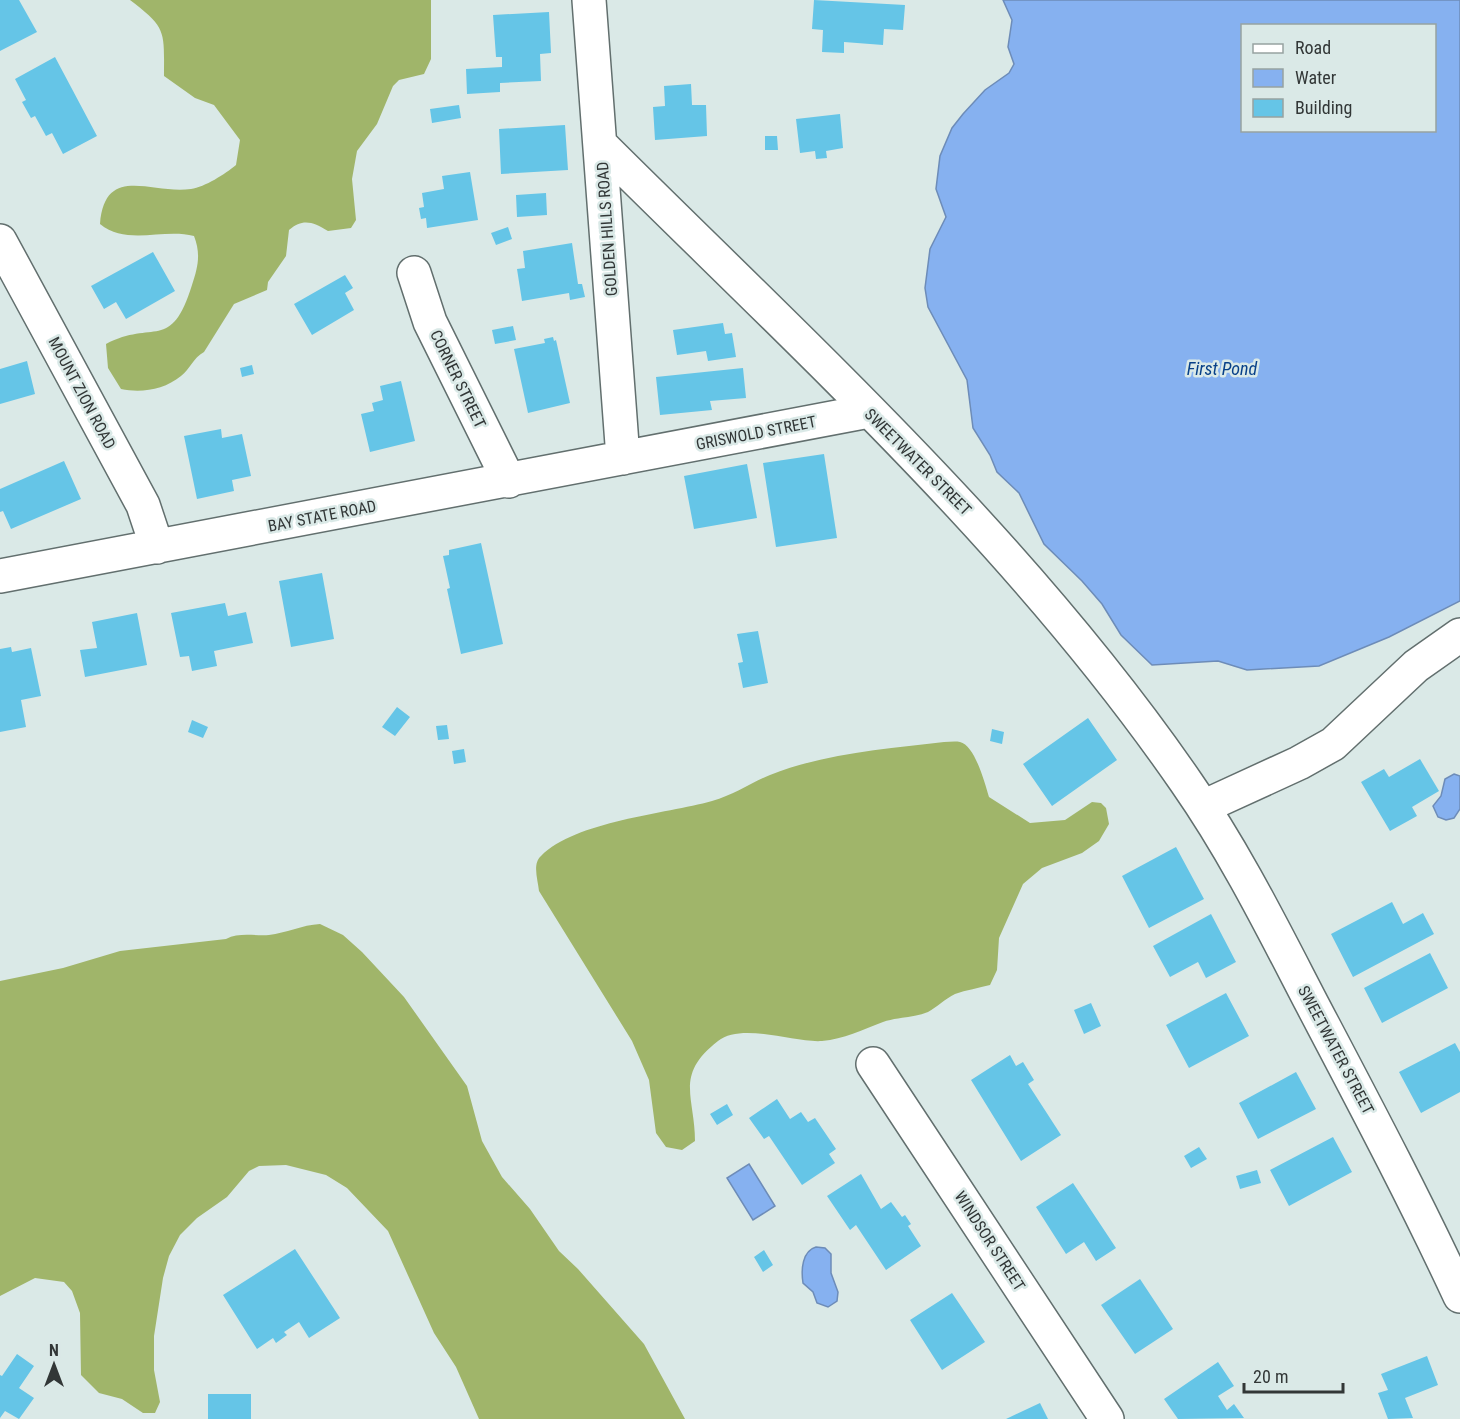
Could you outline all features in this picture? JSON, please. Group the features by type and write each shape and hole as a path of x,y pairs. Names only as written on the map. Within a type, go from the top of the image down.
{"street":[{"name":"GOLDEN HILLS ROAD","path":"589,0 601,145 633,456"},
{"name":"SWEETWATER STREET","path":"601,145 869,411 988,533 1024,573 1132,707 1203,807 1273,930 1379,1132 1460,1296"},
{"name":"MOUNT ZION ROAD","path":"0,241 143,505 157,547"},
{"name":"CORNER STREET","path":"414,273 430,322 509,481"},
{"name":"GRISWOLD STREET","path":"633,456 869,411"},
{"name":"BAY STATE ROAD","path":"0,576 633,456"},
{"path":"1203,807 1299,763 1333,744 1416,666 1460,635"},
{"name":"WINDSOR STREET","path":"873,1064 1107,1419"}],"green space":[{"path":"130,0 431,0 431,59 424,74 399,80 393,86 377,124 357,151 352,179 356,220 351,228 328,231 318,225 308,223 294,226 289,230 286,256 268,282 267,290 234,304 204,352 181,376 160,387 136,391 121,389 108,368 106,344 122,337 159,331 168,327 176,319 184,306 194,278 198,260 197,249 194,236 182,234 133,235 111,231 100,224 104,205 111,194 121,188 133,186 176,190 197,188 208,183 236,165 240,140 214,105 195,98 164,76 164,49 161,32 151,17"},
{"path":"960,742 965,745 975,757 989,797 1030,823 1065,820 1092,802 1101,803 1106,808 1109,824 1099,841 1082,853 1042,868 1023,884 999,938 997,970 990,985 955,994 923,1014 888,1020 853,1034 830,1040 810,1041 740,1033 718,1041 704,1053 691,1076 695,1141 682,1150 666,1147 656,1133 649,1080 632,1041 539,891 536,872 538,859 556,844 576,834 622,820 712,801 791,768 856,753"},
{"path":"320,924 343,935 404,997 467,1086 482,1141 502,1177 530,1209 559,1251 578,1269 644,1344 685,1419 479,1419 456,1367 434,1333 388,1231 347,1188 326,1175 286,1165 259,1166 249,1171 227,1197 197,1218 180,1235 169,1256 163,1278 154,1336 154,1370 160,1402 155,1413 143,1413 122,1399 99,1393 81,1375 80,1313 72,1291 64,1282 35,1278 0,1296 0,981 63,968 120,951 226,939 241,935 269,935"}],"water":[{"name":"First Pond","path":"1003,0 1460,0 1460,601 1389,637 1319,666 1247,670 1218,661 1152,665 1121,635 1102,604 1082,581 1044,544 1019,493 997,472 990,455 973,428 967,380 928,307 925,288 930,249 946,217 936,189 940,156 952,128 963,114 985,90 1009,73 1014,64 1008,47 1012,20"},
{"path":"1454,774 1460,776 1460,809 1454,818 1446,820 1438,817 1433,806 1441,796 1445,779"},
{"path":"749,1164 775,1206 753,1220 727,1178"},
{"path":"825,1248 831,1254 831,1273 838,1292 837,1301 828,1307 817,1303 813,1292 803,1283 802,1272 805,1257 811,1249"}],"building":[{"path":"0,0 19,0 37,32 0,51"},
{"path":"814,0 905,5 903,30 884,29 883,45 844,42 844,53 822,52 823,30 812,29"},
{"path":"549,12 551,53 540,54 541,81 500,83 500,92 467,94 466,69 502,67 502,57 496,57 493,15"},
{"path":"55,57 97,136 63,154 52,133 46,136 35,116 31,118 22,102 26,100 15,79"},
{"path":"691,84 692,105 706,105 707,136 655,140 653,107 665,106 664,86"},
{"path":"459,105 461,118 432,123 430,109"},
{"path":"840,114 843,148 826,151 827,158 816,159 815,151 800,153 796,119"},
{"path":"565,125 568,170 501,174 499,129"},
{"path":"765,136 777,136 778,150 765,150"},
{"path":"470,172 478,220 427,228 426,218 421,219 419,208 424,207 422,193 444,189 442,176"},
{"path":"546,193 547,215 517,217 516,195"},
{"path":"508,227 512,239 496,245 491,233"},
{"path":"572,243 578,284 582,284 585,297 570,300 569,293 522,301 517,269 525,268 523,251"},
{"path":"153,252 175,291 126,319 116,302 104,309 91,286"},
{"path":"345,275 353,288 345,293 354,310 312,335 294,304"},
{"path":"723,323 725,334 732,333 736,357 708,361 706,351 677,355 673,330"},
{"path":"513,326 516,340 495,344 492,330"},
{"path":"553,337 554,341 556,340 570,403 528,413 514,349 545,343 544,339"},
{"path":"27,361 35,394 0,404 0,369"},
{"path":"252,365 254,374 242,377 240,368"},
{"path":"743,368 746,398 710,401 712,410 660,415 656,377"},
{"path":"401,381 415,441 370,452 361,414 374,411 372,403 383,400 380,386"},
{"path":"221,429 222,438 242,434 251,476 232,480 234,491 197,499 184,436"},
{"path":"824,454 837,538 776,547 763,463"},
{"path":"64,461 81,499 11,529 3,511 0,512 0,489"},
{"path":"747,464 757,518 694,529 684,476"},
{"path":"481,543 503,644 461,654 447,589 450,588 443,556 449,555 449,550"},
{"path":"322,573 334,639 291,647 279,581"},
{"path":"225,603 228,616 246,612 253,643 214,651 217,666 192,671 189,656 180,657 171,613"},
{"path":"137,613 147,665 85,677 80,650 97,648 92,622"},
{"path":"758,631 768,683 743,688 738,663 743,662 737,634"},
{"path":"11,647 12,652 31,648 41,696 21,700 26,727 0,732 0,649"},
{"path":"397,707 410,717 395,736 382,727"},
{"path":"1088,718 1117,760 1052,806 1023,764"},
{"path":"192,720 208,727 203,738 188,732"},
{"path":"447,725 449,739 438,740 436,726"},
{"path":"992,729 1004,732 1002,744 990,741"},
{"path":"464,749 466,762 454,764 452,751"},
{"path":"1420,759 1439,791 1412,807 1417,816 1390,831 1361,782 1384,769 1389,777"},
{"path":"1176,847 1204,899 1149,928 1122,876"},
{"path":"1392,902 1403,924 1423,913 1434,934 1353,977 1331,934"},
{"path":"1211,914 1236,962 1206,978 1198,962 1170,977 1153,946"},
{"path":"1430,953 1448,988 1382,1023 1364,988"},
{"path":"1226,993 1249,1036 1189,1068 1166,1025"},
{"path":"1091,1003 1101,1026 1084,1034 1074,1010"},
{"path":"1455,1043 1460,1052 1460,1092 1421,1113 1399,1072"},
{"path":"1010,1055 1016,1066 1023,1062 1034,1080 1028,1084 1061,1135 1021,1161 971,1080"},
{"path":"1296,1072 1316,1109 1258,1139 1239,1103"},
{"path":"777,1099 790,1119 801,1112 808,1122 815,1118 836,1149 829,1154 835,1163 802,1185 769,1136 764,1139 749,1118"},
{"path":"727,1104 733,1115 717,1125 710,1114"},
{"path":"1333,1137 1352,1172 1289,1206 1270,1170"},
{"path":"1199,1147 1207,1159 1191,1168 1184,1156"},
{"path":"1257,1170 1261,1183 1240,1189 1236,1176"},
{"path":"861,1174 881,1209 891,1202 902,1217 905,1215 911,1224 908,1226 921,1246 886,1270 856,1225 850,1230 827,1196"},
{"path":"1073,1183 1116,1248 1096,1261 1084,1242 1066,1254 1036,1207"},
{"path":"295,1249 340,1318 309,1338 299,1322 284,1332 287,1335 276,1343 273,1338 257,1349 223,1295"},
{"path":"764,1250 773,1265 763,1272 754,1257"},
{"path":"1140,1279 1173,1329 1135,1354 1101,1305"},
{"path":"952,1293 985,1342 942,1370 910,1320"},
{"path":"17,1354 34,1366 19,1388 34,1398 19,1419 5,1411 0,1418 0,1375 2,1376"},
{"path":"1427,1356 1438,1385 1405,1398 1413,1418 1388,1419 1378,1393 1388,1390 1381,1374"},
{"path":"1218,1362 1234,1386 1218,1396 1227,1410 1234,1404 1244,1418 1178,1419 1164,1399"},
{"path":"208,1394 251,1394 251,1419 208,1419"},
{"path":"1040,1403 1048,1419 1006,1419"}]}
